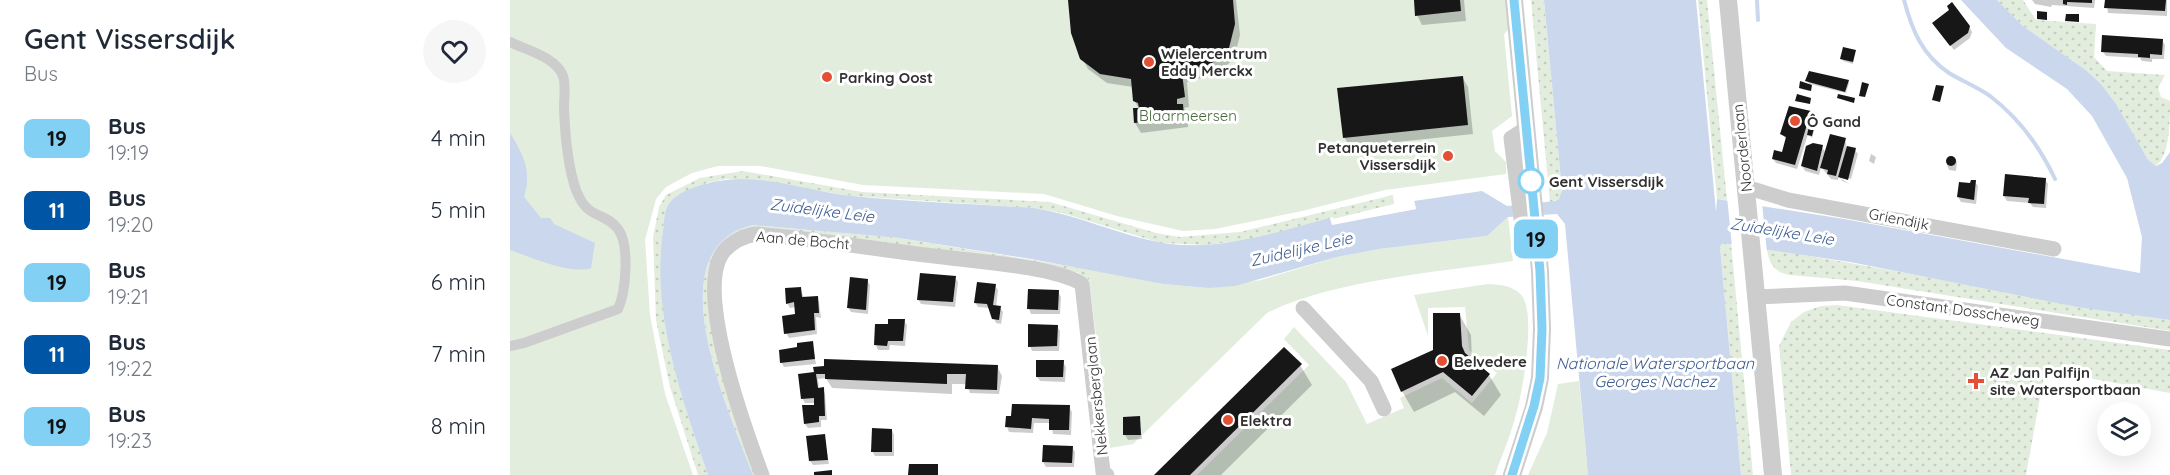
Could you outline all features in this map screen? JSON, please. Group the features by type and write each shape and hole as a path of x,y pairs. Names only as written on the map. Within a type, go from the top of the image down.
{"street":[{"path":"1512,475 1526,438 1540,378 1542,299 1525,195 1525,129 1514,0"},
{"name":"Noorderlaan","path":"1728,0 1773,475"},
{"path":"510,42 554,62 563,76 567,152 576,189 583,206 618,230 624,243 625,270 624,296 618,309 510,346"},
{"name":"Griendijk","path":"1746,191 2054,249"},
{"name":"Aan de Bocht","path":"762,475 729,374 719,330 714,288 717,266 723,252 745,236 756,234 824,240 1070,276 1085,286 1087,316"},
{"name":"Constant Dosscheweg","path":"1756,297 1845,293 2170,339"},
{"path":"1304,309 1371,381 1384,410"},
{"name":"Nekkersberglaan","path":"1087,316 1103,472 1107,475"}],"green space":[{"name":"Blaarmeersen","path":"510,0 1506,0 1509,29 1504,34 1512,116 1492,131 1495,151 1506,162 1506,174 1385,190 1302,211 1215,229 1183,231 1117,216 1044,194 863,185 760,166 718,166 692,173 666,187 656,199 645,240 650,315 665,394 693,475 510,475"},
{"path":"1531,0 1544,0 1562,192 1560,199 1550,202"},
{"path":"1698,0 1707,0 1727,200 1717,199"},
{"path":"1997,0 2023,0 2036,20 2096,24 2094,57 2107,71 2165,75 2158,88 2161,97 2170,101 2169,128 2164,155 2160,162 2155,166 2147,160 2116,104 2102,85 2087,71 2023,26"},
{"path":"743,171 862,192 1050,202 1156,233 1180,237 1240,232 1393,195 1394,204 1248,240 1205,245 1161,243 1062,213 1034,208 852,196 751,180 727,179 706,183 665,214 662,248 665,314 671,347 687,411 708,475 698,475 670,387 656,320 653,237 659,207 666,195 700,178"},
{"path":"1508,217 1513,261 1354,285 1323,292 1267,313 1133,444 1110,448 1089,280 1093,270 1163,284 1208,288 1261,280 1337,257 1379,249 1487,236"},
{"path":"753,225 899,238 1093,270 1089,280 1077,272 1073,274 736,237 709,301 757,475 753,475 717,376 707,336 703,299 707,266 723,240"},
{"path":"1723,242 1731,243 1753,475 1741,475 1720,245"},
{"path":"1767,249 2170,320 2170,331 1857,281 1790,275 1780,272 1773,266"},
{"path":"1488,284 1506,286 1518,292 1526,305 1528,319 1527,353 1519,403 1512,430 1495,475 1197,475 1309,365 1284,339 1294,327 1346,382 1367,424 1404,408 1400,398 1442,378 1472,403 1497,373 1469,350 1465,307 1428,308 1428,336 1414,295"},
{"name":"AZ Jan Palfijn site Watersportbaan","path":"1837,305 2170,350 2170,393 2045,370 2026,475 1791,475 1779,346 1791,322 1804,312 1821,306"},
{"path":"1579,381 1588,475 1528,475 1547,433 1558,384"}],"water":[{"path":"1544,0 1696,0 1716,212 1717,199 1844,219 2140,273 2142,237 2127,178 2092,116 2067,89 2006,48 1961,0 1997,0 2023,26 2087,71 2102,85 2116,104 2148,160 2156,166 2162,163 2170,152 2170,320 2078,307 1850,262 1723,243 1720,246 1741,475 1588,475 1565,224 1557,214 1508,217 1487,236 1379,249 1337,257 1235,286 1208,288 1163,284 1031,259 899,238 753,225 723,240 707,266 703,299 707,336 717,376 753,475 708,475 679,386 665,324 661,293 660,262 665,215 671,201 676,196 712,182 757,180 852,196 1034,208 1067,215 1130,235 1163,243 1184,245 1227,243 1330,218 1332,224 1416,209 1414,201 1482,191 1507,206 1555,201 1559,199 1562,191"},
{"path":"510,133 527,171 524,197 541,218 550,218 554,224 595,243 591,268 583,270 562,267 510,250"}],"pier":[{"path":"1727,197 1762,203 1767,252 1732,246"},
{"path":"1414,201 1416,209 1332,225 1330,218 1333,217 1334,221 1413,207 1411,202"}],"building":[{"name":"Wielercentrum Eddy Merckx","path":"1068,0 1233,0 1235,24 1229,48 1211,64 1182,73 1185,97 1177,99 1177,104 1183,104 1184,117 1134,123 1133,108 1139,108 1138,103 1133,101 1131,79 1100,74 1080,59 1071,33"},
{"path":"1414,0 1460,0 1461,11 1415,16"},
{"path":"2063,0 2092,0 2092,3 2067,2 2067,5 2063,4"},
{"path":"2105,0 2166,0 2165,11 2104,8"},
{"path":"1952,2 1970,26 1968,33 1950,46 1932,23 1949,10 1947,6"},
{"path":"2037,11 2047,12 2047,20 2037,19"},
{"path":"2066,14 2079,14 2079,22 2065,21"},
{"path":"2102,35 2163,39 2162,55 2150,54 2150,58 2138,57 2138,54 2101,52"},
{"path":"1843,47 1856,50 1853,62 1840,59"},
{"path":"1809,71 1849,80 1845,92 1805,81"},
{"path":"1463,76 1468,125 1343,138 1337,88"},
{"path":"1800,81 1812,85 1811,91 1799,88"},
{"path":"1862,82 1869,84 1865,97 1859,96"},
{"path":"1936,85 1944,86 1940,102 1932,100"},
{"path":"1797,94 1811,98 1810,104 1795,101"},
{"path":"1838,94 1855,98 1854,103 1837,98"},
{"path":"1789,106 1811,111 1795,165 1772,159 1774,150 1782,152 1786,137 1780,134"},
{"path":"1810,122 1815,124 1812,136 1807,135"},
{"path":"1830,134 1846,138 1836,176 1827,174 1828,170 1820,168"},
{"path":"1813,143 1823,145 1817,171 1801,166 1806,146"},
{"path":"1847,146 1856,148 1848,180 1838,177"},
{"path":"1951,156 1955,157 1955,165 1951,166 1947,165 1946,161 1947,157"},
{"path":"2005,174 2046,178 2044,204 2028,203 2029,198 2003,196"},
{"path":"1971,180 1976,180 1974,200 1957,197 1959,182 1970,183"},
{"path":"920,273 956,276 953,302 917,300"},
{"path":"850,277 868,279 866,310 847,308"},
{"path":"977,282 996,284 993,305 1001,306 999,320 992,319 987,304 974,303"},
{"path":"801,287 802,297 818,296 819,313 814,313 815,330 784,334 782,316 795,314 794,302 786,304 785,288"},
{"path":"1028,289 1059,290 1058,310 1027,309"},
{"name":"Belvedere","path":"1433,313 1460,313 1462,346 1465,353 1490,374 1472,396 1443,372 1401,392 1391,369 1433,350"},
{"path":"888,319 905,319 903,341 888,341 887,346 874,345 875,324 888,324"},
{"path":"1028,324 1058,325 1057,346 1028,347"},
{"path":"813,341 815,359 780,363 779,350 797,347 797,343"},
{"name":"Elektra","path":"1284,347 1302,364 1190,475 1154,475"},
{"path":"824,359 998,365 997,390 965,389 966,374 947,374 947,384 825,379 825,374 816,374 818,388 824,387 825,416 819,416 819,422 804,424 802,405 814,405 814,398 801,399 798,374 814,372 813,367 824,366"},
{"path":"1036,360 1064,360 1063,377 1036,377"},
{"path":"1012,404 1070,405 1069,430 1049,430 1049,419 1032,418 1031,429 1005,427 1006,416 1011,416"},
{"path":"1140,416 1141,435 1123,435 1123,417"},
{"path":"872,428 892,429 892,452 871,452"},
{"path":"825,434 828,460 809,461 806,436"},
{"path":"1043,445 1073,446 1072,463 1042,462"},
{"path":"909,464 938,464 938,475 908,475"},
{"path":"832,470 832,475 814,475 814,472"}],"waterway":[{"path":"1757,0 1758,20"},
{"path":"1904,0 1915,32 1925,50 1949,73 1990,96 2001,105 2035,144 2055,179"}],"bus line":[{"name":"19","path":"1512,475 1526,438 1540,378 1542,329 1540,271 1514,0"}],"place":[{"name":"Wielercentrum Eddy Merckx","path":"1149,62"},
{"name":"Parking Oost","path":"827,77"},
{"name":"Ô Gand","path":"1795,121"},
{"name":"Petanqueterrein Vissersdijk","path":"1448,156"},
{"name":"Gent Vissersdijk","path":"1531,181"},
{"name":"Belvedere","path":"1442,361"},
{"name":"AZ Jan Palfijn site Watersportbaan","path":"1976,381"},
{"name":"Elektra","path":"1228,420"}],"water label":[{"name":"Zuidelijke Leie","path":"822,210"},
{"name":"Zuidelijke Leie","path":"1782,231"},
{"name":"Zuidelijke Leie","path":"1301,249"},
{"name":"Nationale Watersportbaan Georges Nachez","path":"1655,372"}]}
